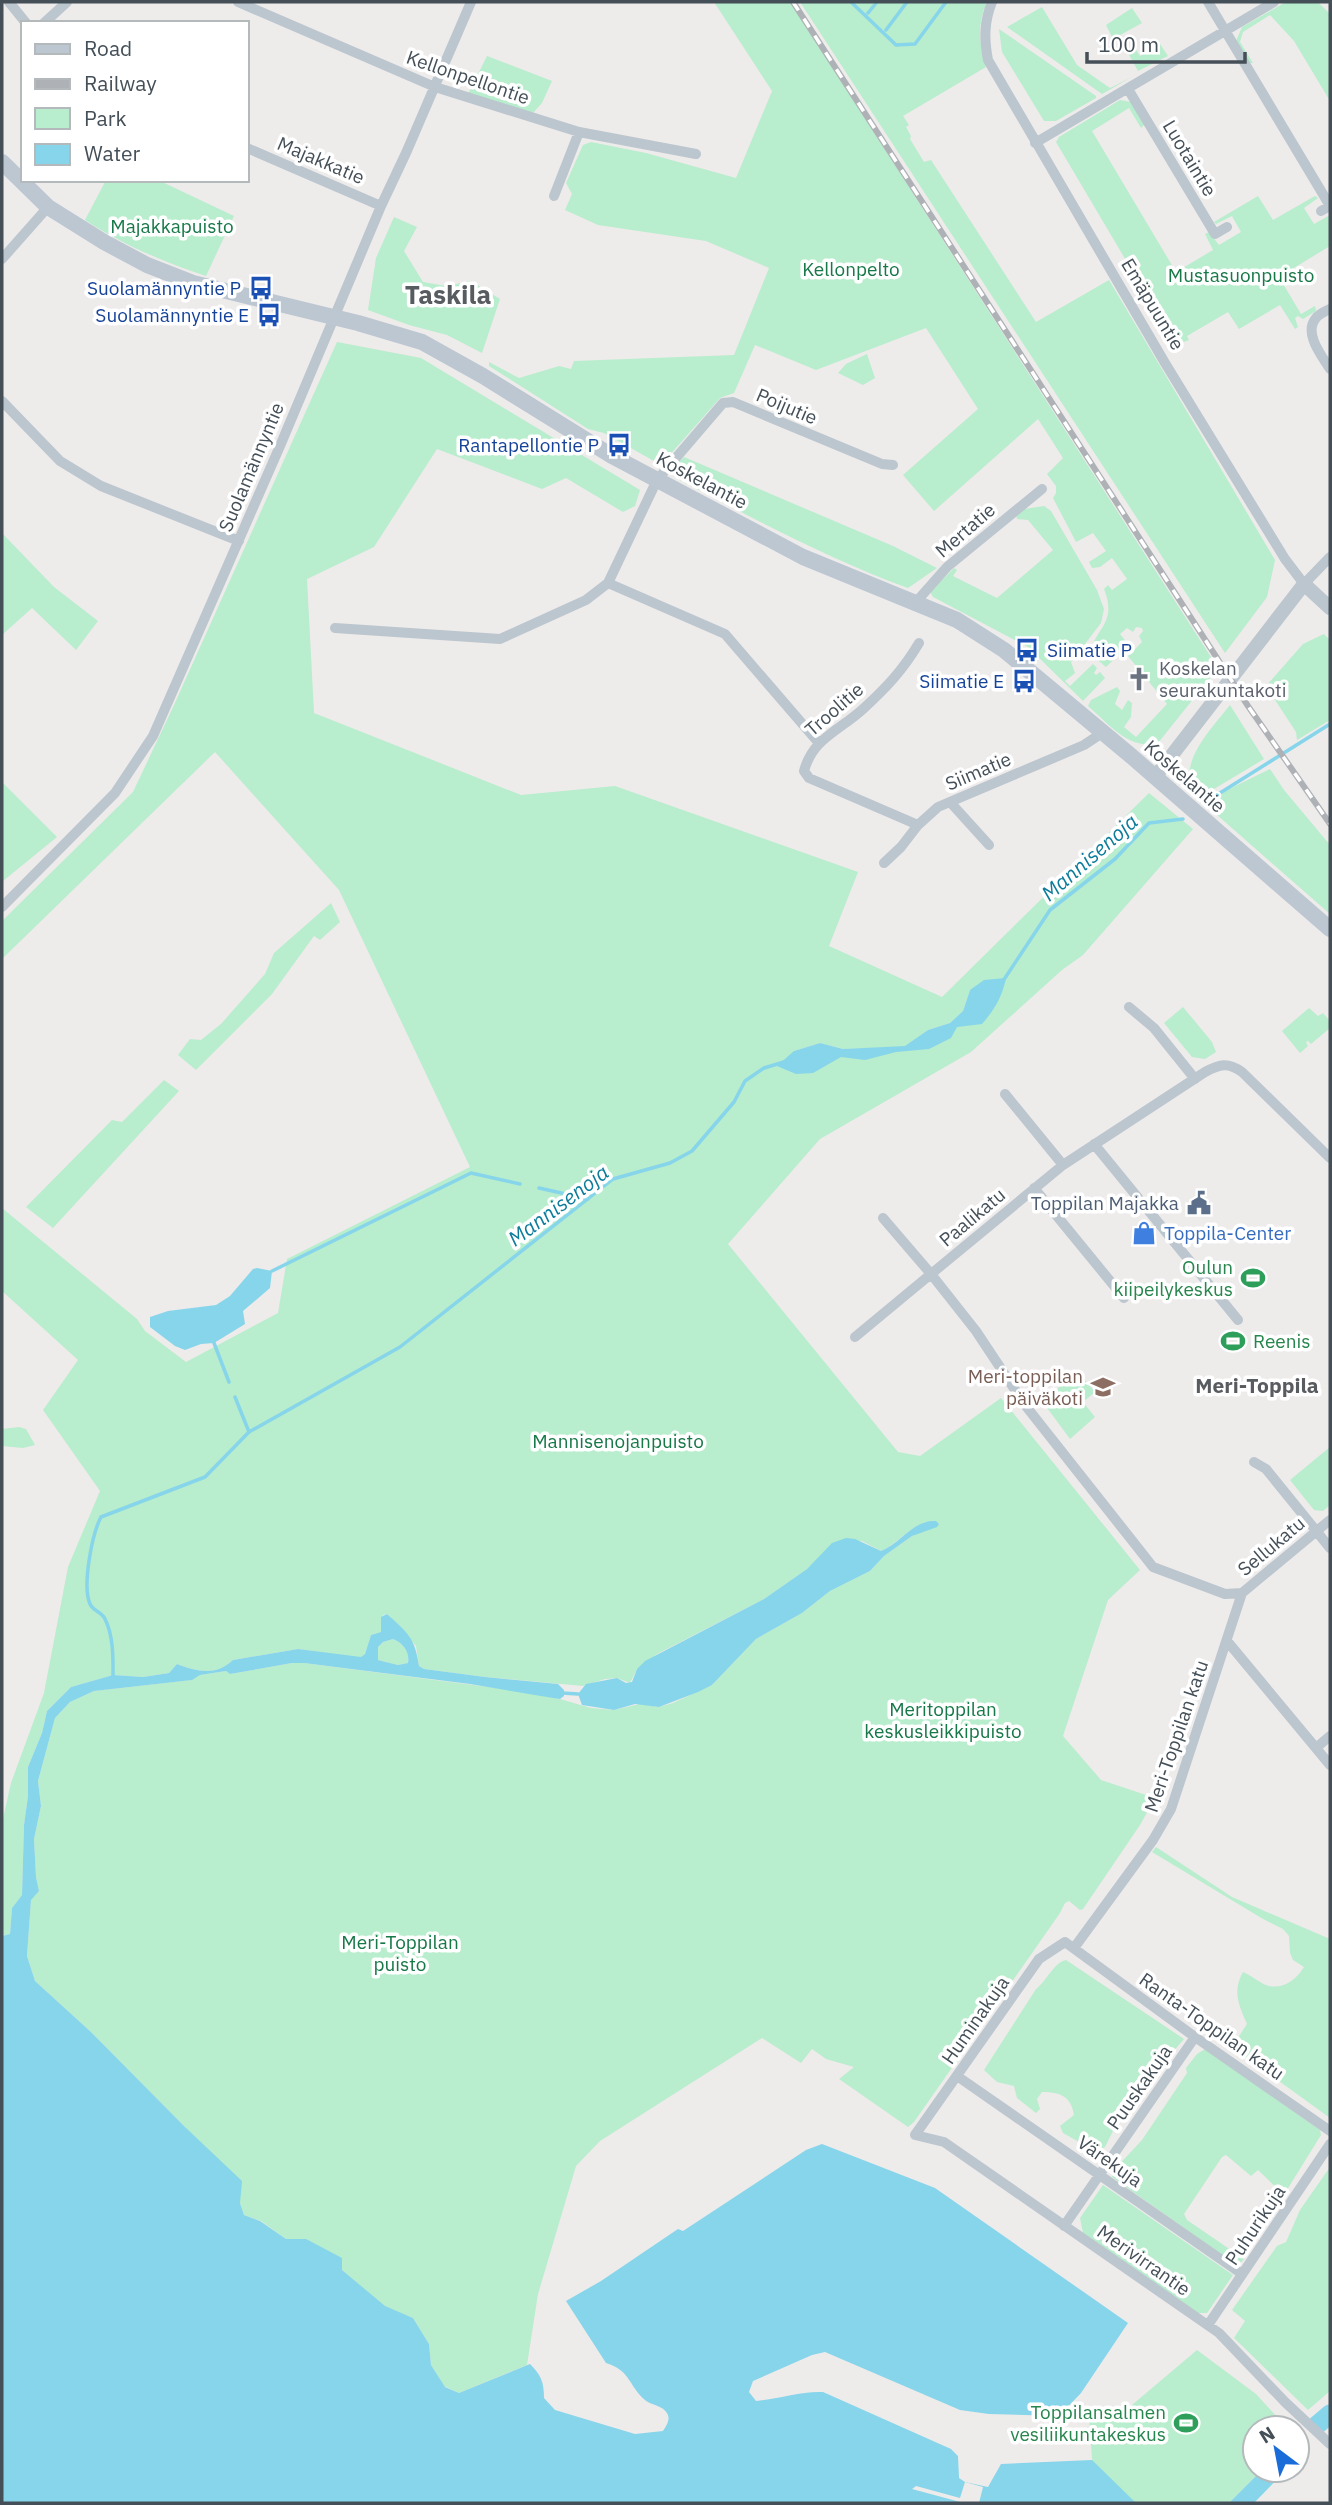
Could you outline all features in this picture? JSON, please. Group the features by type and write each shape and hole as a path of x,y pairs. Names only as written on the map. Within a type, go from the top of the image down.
{"main road":[{"name":"Koskelantie","path":"2,162 21,182"},
{"name":"Koskelantie","path":"21,182 48,207 104,243 147,265 193,283 410,338 445,353 612,456 803,557 957,620 1004,650 1156,777 1330,929"}],"street":[{"path":"9,2 24,21"},
{"path":"46,21 67,2"},
{"name":"Kellonpellontie","path":"238,2 435,87 579,132 696,155"},
{"name":"Suolamännyntie","path":"2,907 115,793 136,764 170,699 471,2"},
{"name":"Emäpuuntie","path":"992,2 985,27 988,60 1172,375 1285,559 1304,584 1330,608"},
{"path":"1208,2 1330,206 1321,211"},
{"path":"1035,143 1274,2"},
{"name":"Luotaintie","path":"1128,89 1215,234 1227,227"},
{"path":"554,196 579,132"},
{"name":"Majakkatie","path":"248,148 381,206"},
{"path":"2,259 48,207"},
{"path":"1330,309 1316,317 1312,328 1314,342 1330,369"},
{"path":"2,401 60,461 101,486 239,541"},
{"name":"Poijutie","path":"657,480 715,409 727,401 882,464 893,465"},
{"path":"335,628 500,639 586,600 608,583 657,480"},
{"name":"Mertatie","path":"916,602 947,567 1042,489"},
{"path":"1156,777 1304,584 1330,557"},
{"path":"608,583 725,634 818,742"},
{"name":"Troolitie","path":"918,825 809,778 804,771 818,742 861,711 905,667 919,643"},
{"name":"Siimatie","path":"884,863 938,807 1084,745 1102,733"},
{"path":"950,802 989,845"},
{"path":"1129,1007 1154,1028 1195,1079"},
{"name":"Paalikatu","path":"855,1338 1063,1165 1222,1064 1233,1066 1301,1127 1330,1158"},
{"path":"1005,1094 1063,1165"},
{"path":"1094,1144 1238,1320"},
{"path":"1034,1188 1124,1298"},
{"path":"883,1218 931,1274"},
{"name":"Sellukatu","path":"931,1274 976,1331 1025,1405 1153,1567 1225,1594 1242,1593 1330,1520"},
{"path":"1254,1462 1266,1469 1330,1548"},
{"name":"Meri-Toppilan katu","path":"1074,1948 1165,1822 1242,1593"},
{"path":"1227,1641 1330,1765"},
{"path":"1317,1747 1330,1736"},
{"name":"Huminakuja","path":"915,2136 1039,1959 1065,1942 1074,1948"},
{"name":"Ranta-Toppilan katu","path":"1074,1948 1195,2037 1330,2130"},
{"name":"Puuskakuja","path":"1064,2226 1195,2037"},
{"name":"Värekuja","path":"957,2076 1242,2274"},
{"name":"Merivirrantie","path":"915,2136 944,2142 1219,2333 1284,2402 1330,2444"},
{"name":"Puhurikuja","path":"1208,2325 1330,2144"}],"green space":[{"name":"Kellonpelto","path":"714,2 790,2 1218,668 1158,743 1138,743 1128,739 1088,706 1091,700 1117,687 1120,691 1115,704 1122,710 1128,700 1132,703 1131,717 1124,727 1136,737 1167,704 1128,656 1142,642 1139,636 1142,628 1136,627 1133,632 1127,628 1120,634 1129,645 1106,667 1089,653 1107,617 1104,589 1108,585 1112,590 1127,579 1112,558 1100,567 1092,568 1089,562 1106,551 1093,533 1076,542 1053,498 1056,486 1047,474 1063,458 1038,419 934,511 903,475 978,409 926,328 816,370 755,345 734,393 720,398 661,465 604,433 588,429 489,366 489,362 519,378 559,366 571,369 574,361 734,355 769,268 706,241 598,225 565,210 572,194 566,183 583,145 591,142 646,153 736,178 772,91"},
{"path":"800,2 987,2 980,34 986,67 903,116 909,125 906,127 910,139 924,162 931,160 1036,322 1109,280 1275,560 1267,597 1225,653"},
{"path":"1286,2 1318,2 1330,14 1330,101 1294,41 1270,15 1243,32 1240,42 1253,63 1248,63 1236,41 1242,27"},
{"path":"1042,7 1077,65 1110,88 1132,77 1102,94 1007,27"},
{"path":"1132,8 1142,23 1113,39 1106,25"},
{"path":"999,29 1096,98 1056,121 1044,121 1002,52"},
{"path":"1160,44 1168,56 1138,71 1128,53 1135,48 1140,56"},
{"path":"487,56 552,81 542,103 533,113 468,94"},
{"name":"Mustasuonpuisto","path":"1120,100 1131,102 1145,124 1141,128 1129,108 1092,131 1176,272 1213,250 1205,234 1209,232 1219,245 1241,232 1232,216 1216,224 1214,222 1258,196 1273,220 1315,196 1318,198 1304,208 1314,224 1330,215 1330,246 1279,277 1301,314 1315,306 1316,311 1303,319 1298,316 1295,318 1298,327 1295,329 1280,305 1239,329 1228,312 1187,336 1189,340 1176,345 1056,142 1059,137"},
{"name":"Majakkapuisto","path":"105,182 162,182 234,216 206,276 144,252 85,220"},
{"path":"394,217 417,227 404,251 423,282 446,286 471,281 500,299 482,353 447,335 368,310 376,258"},
{"path":"337,342 421,358 640,490 635,506 623,512 566,478 542,489 437,449 374,547 307,579 314,713 521,795 615,786 858,872 829,946 942,997 1149,793 1193,829 1083,955 1062,970 971,1052 820,1139 728,1244 898,1452 920,1456 1001,1398 1140,1570 1108,1600 1063,1736 1101,1780 1155,1798 1140,1825 1083,1909 1080,1910 1069,1901 1065,1903 908,2127 839,2079 854,2067 826,2059 812,2049 801,2063 762,2038 600,2141 576,2166 538,2294 527,2365 459,2393 444,2386 431,2365 429,2344 413,2318 385,2307 306,2239 286,2239 261,2221 244,2215 240,2203 185,2127 91,2032 35,1981 27,1956 31,1899 39,1891 34,1839 41,1806 38,1781 55,1718 70,1702 94,1691 191,1680 200,1675 226,1671 230,1674 292,1663 519,1691 591,1708 614,1710 640,1704 659,1707 712,1685 756,1639 802,1613 830,1591 870,1571 884,1556 912,1536 938,1523 923,1523 881,1551 862,1541 828,1548 807,1569 764,1599 657,1654 637,1669 630,1683 617,1678 583,1686 424,1669 419,1666 416,1646 387,1614 383,1615 381,1632 371,1635 361,1658 298,1649 233,1660 220,1669 206,1671 177,1664 169,1673 143,1677 113,1675 71,1687 47,1711 42,1733 28,1767 22,1895 12,1908 10,1934 2,1936 2,1823 11,1783 44,1693 68,1567 100,1491 43,1410 78,1360 2,1291 2,1208 137,1319 145,1331 186,1362 278,1313 287,1259 470,1167 339,890 215,752 2,959 2,921 133,792","holes":["1005,979 932,1044 869,1053 794,1051 820,1043 843,1049 905,1047 928,1030 950,1023 963,1011 970,990"]},
{"path":"867,354 875,378 863,385 838,373 846,364"},
{"path":"684,457 893,546 937,568 908,588 848,564 674,477 671,470"},
{"path":"1044,506 1051,511 1097,590 1104,609 1101,623 1071,662 1075,673 1065,681 1070,686 1093,664 1097,668 1094,673 1096,675 1100,672 1105,678 1083,701 1028,647 933,597 930,592 954,568 957,570 953,576 997,598 1053,550 1028,520 1017,519 1016,514 1024,509"},
{"path":"2,533 54,587 98,621 76,650 32,608 2,635"},
{"path":"1324,634 1330,640 1330,720 1297,740 1296,732 1266,686 1303,644"},
{"path":"1230,705 1264,759 1214,789 1200,802 1189,777 1191,764 1204,738"},
{"path":"1270,769 1330,845 1330,914 1208,807 1225,791"},
{"path":"2,782 57,837 3,881 2,880"},
{"path":"331,903 340,922 320,940 314,936 272,994 196,1070 178,1055 190,1039 201,1040 221,1024 265,974 274,953"},
{"path":"1183,1007 1212,1042 1216,1052 1205,1059 1192,1057 1164,1023"},
{"path":"1309,1008 1318,1016 1323,1013 1330,1021 1330,1028 1311,1044 1306,1042 1308,1046 1300,1053 1282,1031"},
{"path":"164,1080 179,1091 53,1228 26,1207 112,1120 122,1122"},
{"path":"1078,1372 1095,1392 1083,1402 1095,1417 1070,1439 1042,1401"},
{"path":"2,1429 26,1429 35,1445 23,1448 2,1446"},
{"path":"1330,1447 1330,1505 1323,1511 1314,1510 1290,1480"},
{"path":"393,1639 405,1648 408,1663 398,1665 378,1660 378,1647"},
{"path":"1156,1847 1232,1897 1330,1939 1330,2118 1232,2047 1247,2024 1237,1992 1243,1972 1275,1987 1289,1982 1304,1967 1293,1960 1289,1936 1283,1929 1152,1852"},
{"path":"1066,1960 1184,2039 1171,2054 1163,2058 1124,2109 1105,2147 1095,2151 1063,2133 1060,2126 1074,2115 1064,2096 1042,2092 1037,2099 1040,2109 1036,2113 1017,2098 1014,2086 997,2082 984,2070 1036,1989 1057,1965"},
{"path":"1205,2049 1320,2130 1321,2135 1254,2243 1252,2239 1281,2192 1258,2170 1251,2176 1226,2155 1184,2214 1187,2220 1244,2259 1239,2264 1235,2264 1112,2177 1114,2170 1142,2140 1187,2073 1186,2068 1197,2054"},
{"path":"1330,2167 1330,2391 1308,2410 1234,2338 1245,2321 1232,2310 1277,2246 1286,2242 1300,2210"},
{"path":"1103,2185 1233,2275 1207,2313 1198,2313 1083,2233 1080,2218"},
{"name":"Toppilansalmen vesiliikuntakeskus","path":"1197,2350 1256,2394 1274,2414 1241,2414 1241,2484 1248,2484 1229,2503 1098,2503 1095,2500 1089,2418 1119,2416"}],"water":[{"path":"1006,978 997,1002 982,1024 957,1027 951,1038 929,1049 896,1052 865,1060 841,1057 813,1073 796,1074 777,1066 794,1051 820,1043 843,1049 905,1046 928,1030 950,1023 963,1011 970,990 984,980"},
{"path":"253,1269 272,1271 270,1288 243,1311 245,1324 214,1343 185,1350 175,1346 150,1327 150,1317 168,1311 216,1305 230,1296"},
{"path":"936,1521 939,1524 937,1527 912,1536 884,1556 870,1571 830,1591 802,1613 756,1639 712,1685 659,1707 635,1704 614,1710 582,1705 578,1694 586,1684 617,1678 626,1683 632,1682 637,1669 645,1661 764,1599 807,1569 832,1543 846,1538 855,1539 881,1551 921,1524"},
{"path":"387,1614 405,1631 413,1642 419,1666 424,1669 558,1684 564,1690 564,1696 560,1699 470,1684 292,1663 230,1674 226,1671 200,1675 192,1680 94,1691 70,1702 55,1718 38,1781 41,1806 34,1839 39,1891 31,1900 27,1956 35,1981 91,2032 242,2181 240,2203 244,2215 260,2221 286,2239 306,2239 342,2258 342,2270 385,2306 413,2318 429,2344 431,2365 445,2387 459,2393 530,2364 541,2379 544,2398 555,2410 635,2434 663,2431 668,2415 664,2409 645,2400 625,2374 606,2363 566,2301 601,2281 678,2229 683,2231 806,2150 822,2144 935,2188 1128,2323 1081,2393 1059,2416 989,2414 960,2410 825,2352 753,2381 749,2392 756,2401 823,2392 951,2449 958,2456 959,2478 988,2487 1001,2464 1092,2460 1136,2503 2,2503 2,1936 10,1934 12,1908 22,1895 28,1767 42,1733 47,1711 71,1687 113,1675 143,1677 169,1673 177,1664 206,1671 220,1668 233,1660 298,1649 361,1657 365,1654 371,1635 381,1632 381,1617","holes":["393,1639 407,1652 408,1663 398,1665 378,1660 378,1647 383,1642"]},
{"path":"1248,2484 1272,2484 1254,2503 1229,2503"}],"pier":[{"path":"965,2482 983,2487 979,2503 964,2503 912,2489 916,2486 960,2498"}],"waterway":[{"path":"851,2 896,45 915,44 946,2"},
{"path":"868,13 877,2"},
{"path":"886,30 907,2"},
{"path":"1204,803 1330,724"},
{"name":"Mannisenoja","path":"1003,981 1050,910 1115,859 1149,823 1183,819"},
{"name":"Mannisenoja","path":"113,1679 110,1633 104,1617 90,1604 87,1585 94,1535 101,1517 205,1477 249,1432 400,1347 613,1179 670,1163 692,1151 734,1102 745,1081 764,1068 784,1062"},
{"path":"272,1271 471,1173 520,1184"},
{"path":"539,1188 588,1199"},
{"path":"214,1343 229,1382"},
{"path":"235,1397 249,1432"},
{"path":"562,1693 578,1694"},
{"path":"1317,2425 1330,2414"}],"railway":[{"path":"793,2 1248,706 1330,824"}],"place":[{"name":"Suolamännyntie P","path":"261,288"},
{"name":"Suolamännyntie E","path":"269,315"},
{"name":"Rantapellontie P","path":"619,445"},
{"name":"Siimatie P","path":"1027,650"},
{"name":"Koskelan seurakuntakoti","path":"1139,679"},
{"name":"Siimatie E","path":"1024,681"},
{"name":"Toppilan Majakka","path":"1199,1203"},
{"name":"Toppila-Center","path":"1144,1233"},
{"name":"Oulun kiipeilykeskus","path":"1253,1278"},
{"name":"Reenis","path":"1233,1341"},
{"name":"Meri-toppilan päiväkoti","path":"1103,1387"},
{"name":"Toppilansalmen vesiliikuntakeskus","path":"1186,2423"}],"district":[{"name":"Taskila","path":"448,294"},
{"name":"Meri-Toppila","path":"1257,1385"}],"park label":[{"name":"Mannisenojanpuisto","path":"618,1441"},
{"name":"Meritoppilan keskusleikkipuisto","path":"943,1720"},
{"name":"Meri-Toppilan puisto","path":"400,1953"}]}
